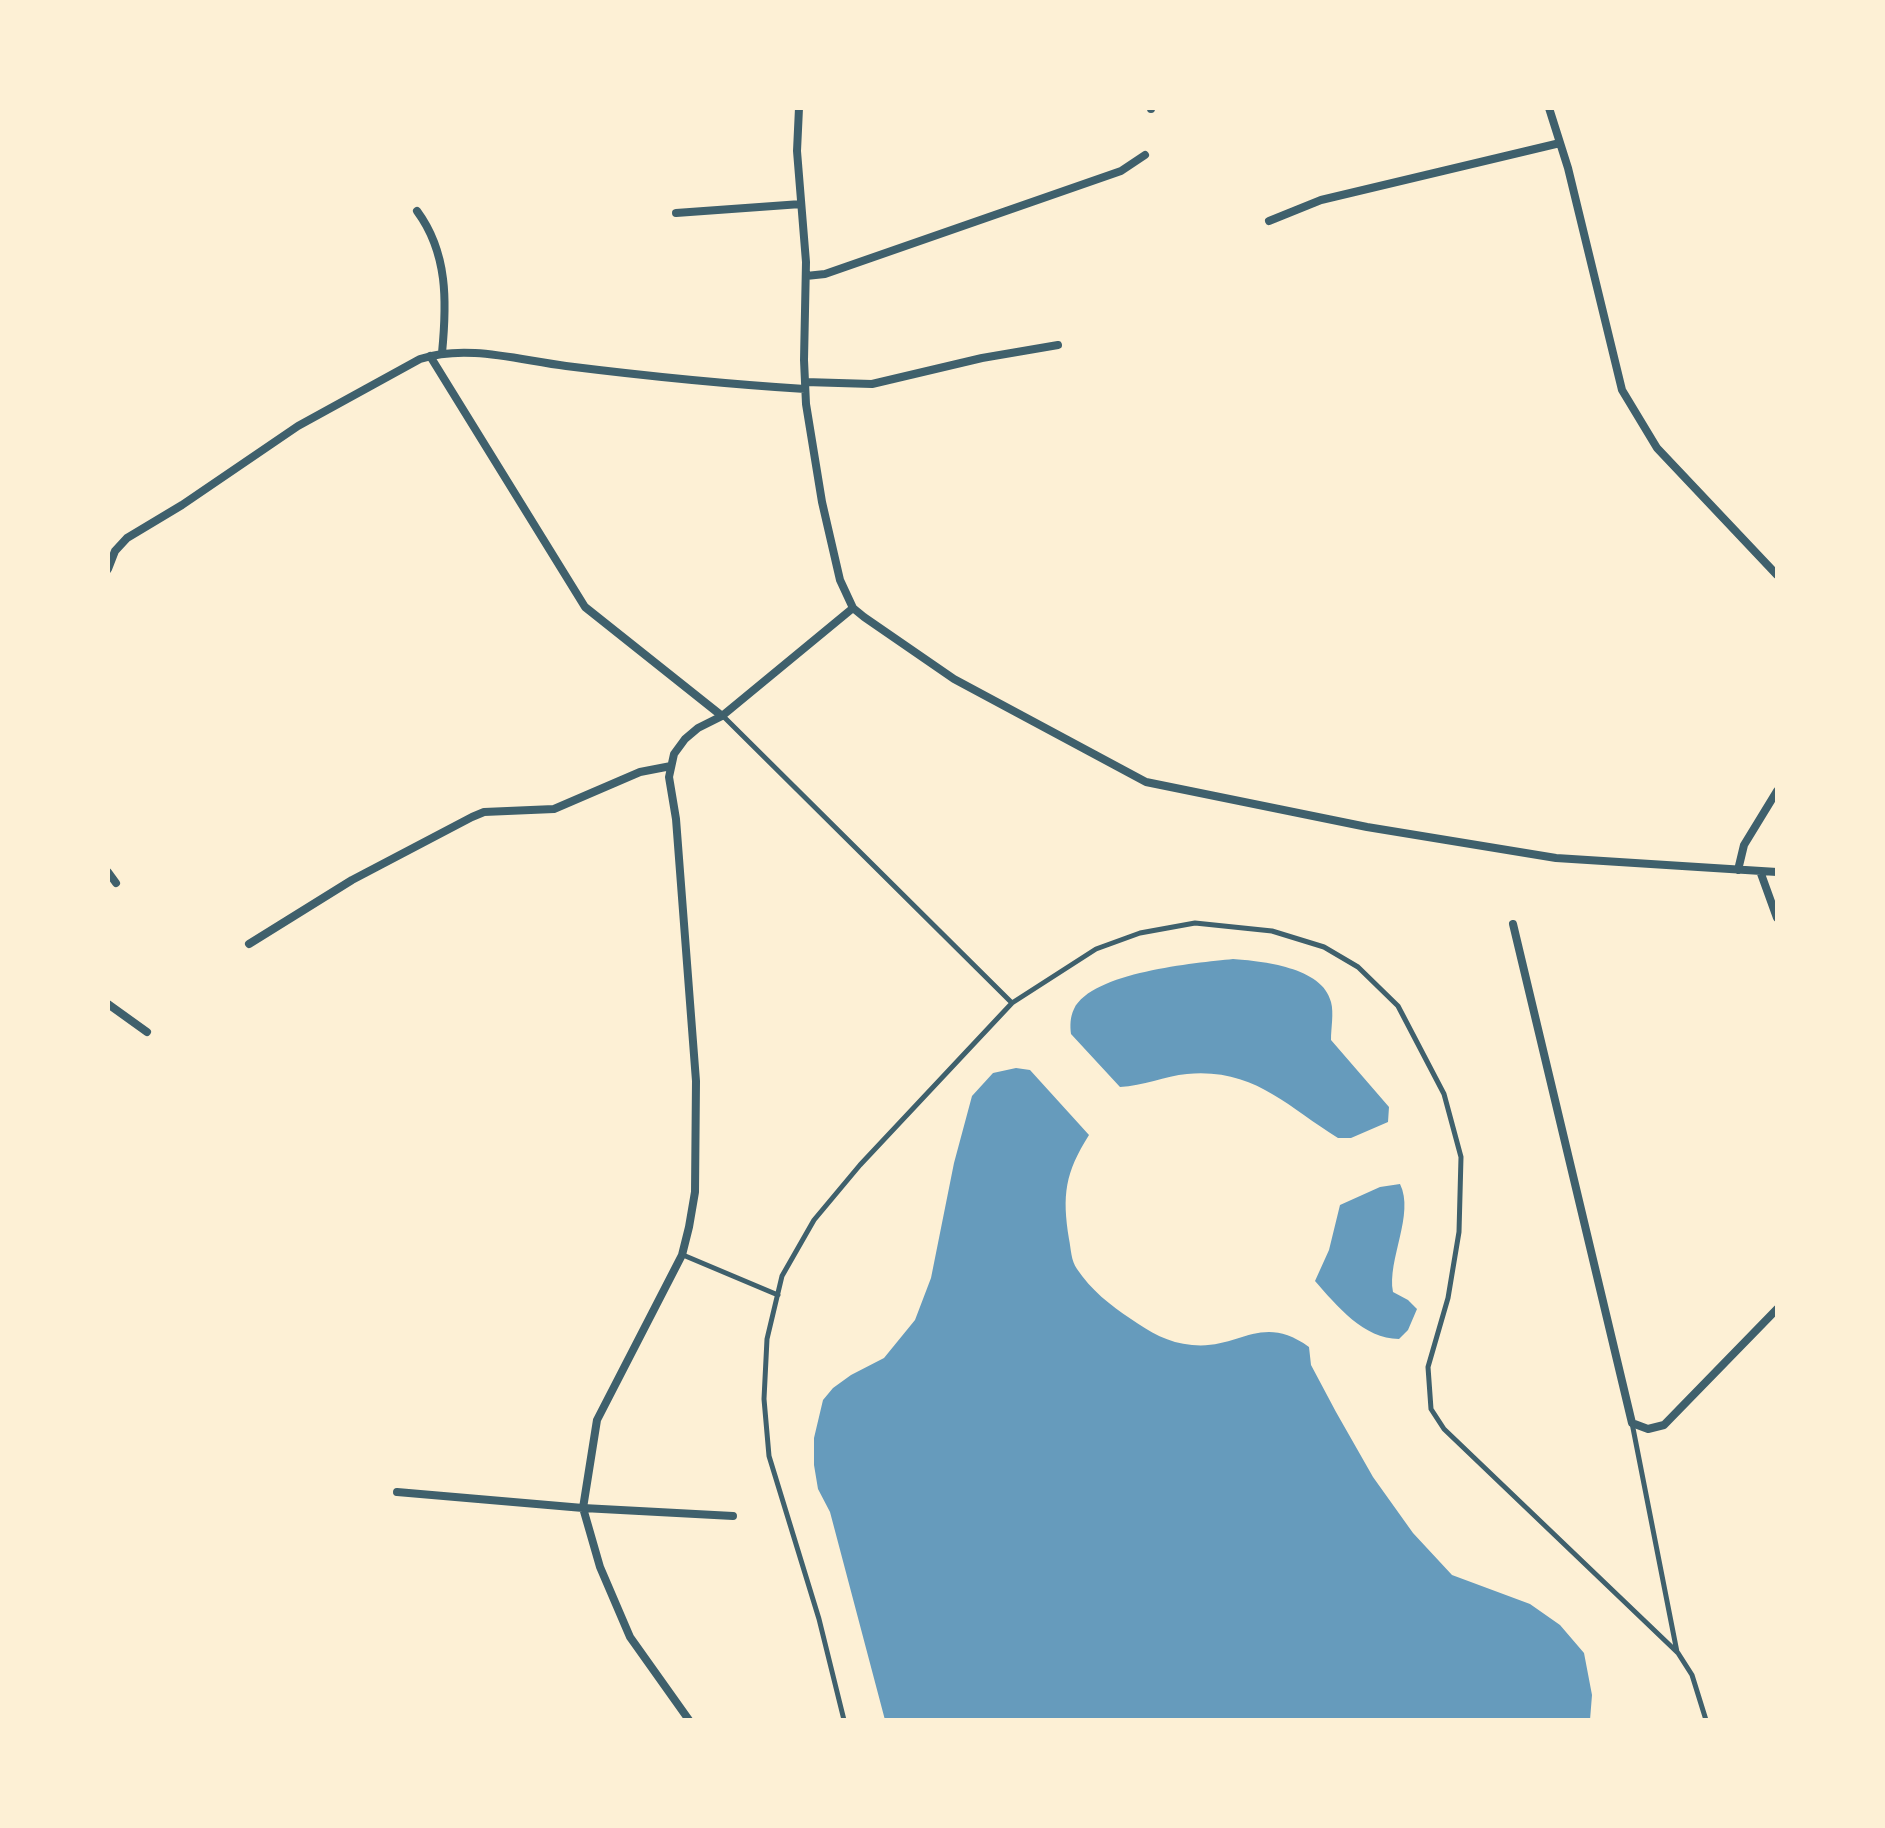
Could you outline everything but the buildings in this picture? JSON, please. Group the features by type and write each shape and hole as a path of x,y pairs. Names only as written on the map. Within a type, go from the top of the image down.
{"street":[{"path":"799,108 797,151 806,276 805,386 830,545 840,580 853,608 954,679 1146,782 1367,827 1556,858 1777,872"},
{"path":"1549,108 1568,168 1614,365 1630,406 1657,448 1777,575"},
{"path":"1269,221 1321,200 1560,143"},
{"path":"806,276 825,274 1121,171 1145,155"},
{"path":"676,213 801,204"},
{"path":"417,211 431,230 441,262 447,308 442,353"},
{"path":"109,564 115,551 127,538 182,505 298,426 420,359 442,353 499,355 700,382 805,386 872,384 982,358 1058,345"},
{"path":"430,356 585,607 722,716"},
{"path":"689,1720 630,1637 600,1567 583,1508 597,1420 682,1255 695,1192 697,1116 690,979 676,819 669,777 674,754 685,739 698,728 722,716 853,608"},
{"path":"249,944 352,880 472,817 484,812 554,809 640,772 671,766"},
{"path":"1738,870 1744,845 1777,791"},
{"path":"1760,871 1777,918"},
{"path":"108,872 116,883"},
{"path":"1513,924 1632,1423 1648,1429 1664,1425 1777,1309"},
{"path":"108,1004 147,1032"},
{"path":"397,1492 583,1508 733,1516"}],"lane":[{"path":"722,716 1012,1003"},
{"path":"844,1720 819,1619 769,1456 764,1399 767,1339 782,1276 814,1220 860,1165 1012,1003 1096,949 1140,933 1195,923 1272,931 1324,947 1358,967 1398,1006 1444,1094 1461,1157 1459,1232 1448,1298 1428,1367 1431,1409 1444,1429 1678,1653 1692,1675 1706,1720"},
{"path":"682,1255 778,1295"},
{"path":"1632,1423 1678,1653"}],"water":[{"path":"1233,959 1290,968 1316,981 1326,990 1332,1006 1331,1040 1389,1107 1388,1122 1351,1138 1338,1138 1251,1083 1211,1074 1179,1075 1120,1087 1071,1034 1074,1009 1084,996 1101,986 1146,972"},
{"path":"1016,1068 1030,1070 1089,1135 1070,1173 1066,1197 1072,1259 1088,1284 1138,1324 1175,1342 1209,1345 1263,1332 1292,1337 1309,1347 1311,1365 1336,1412 1373,1477 1413,1533 1452,1575 1530,1604 1560,1625 1584,1653 1592,1695 1590,1720 885,1720 830,1512 818,1489 814,1438 823,1400 833,1388 884,1358 915,1320 931,1278 954,1163 972,1096 993,1073"},
{"path":"1400,1184 1404,1209 1392,1279 1393,1292 1417,1309 1408,1330 1399,1339 1386,1338 1363,1327 1315,1281 1329,1250 1340,1205 1380,1187"}]}
